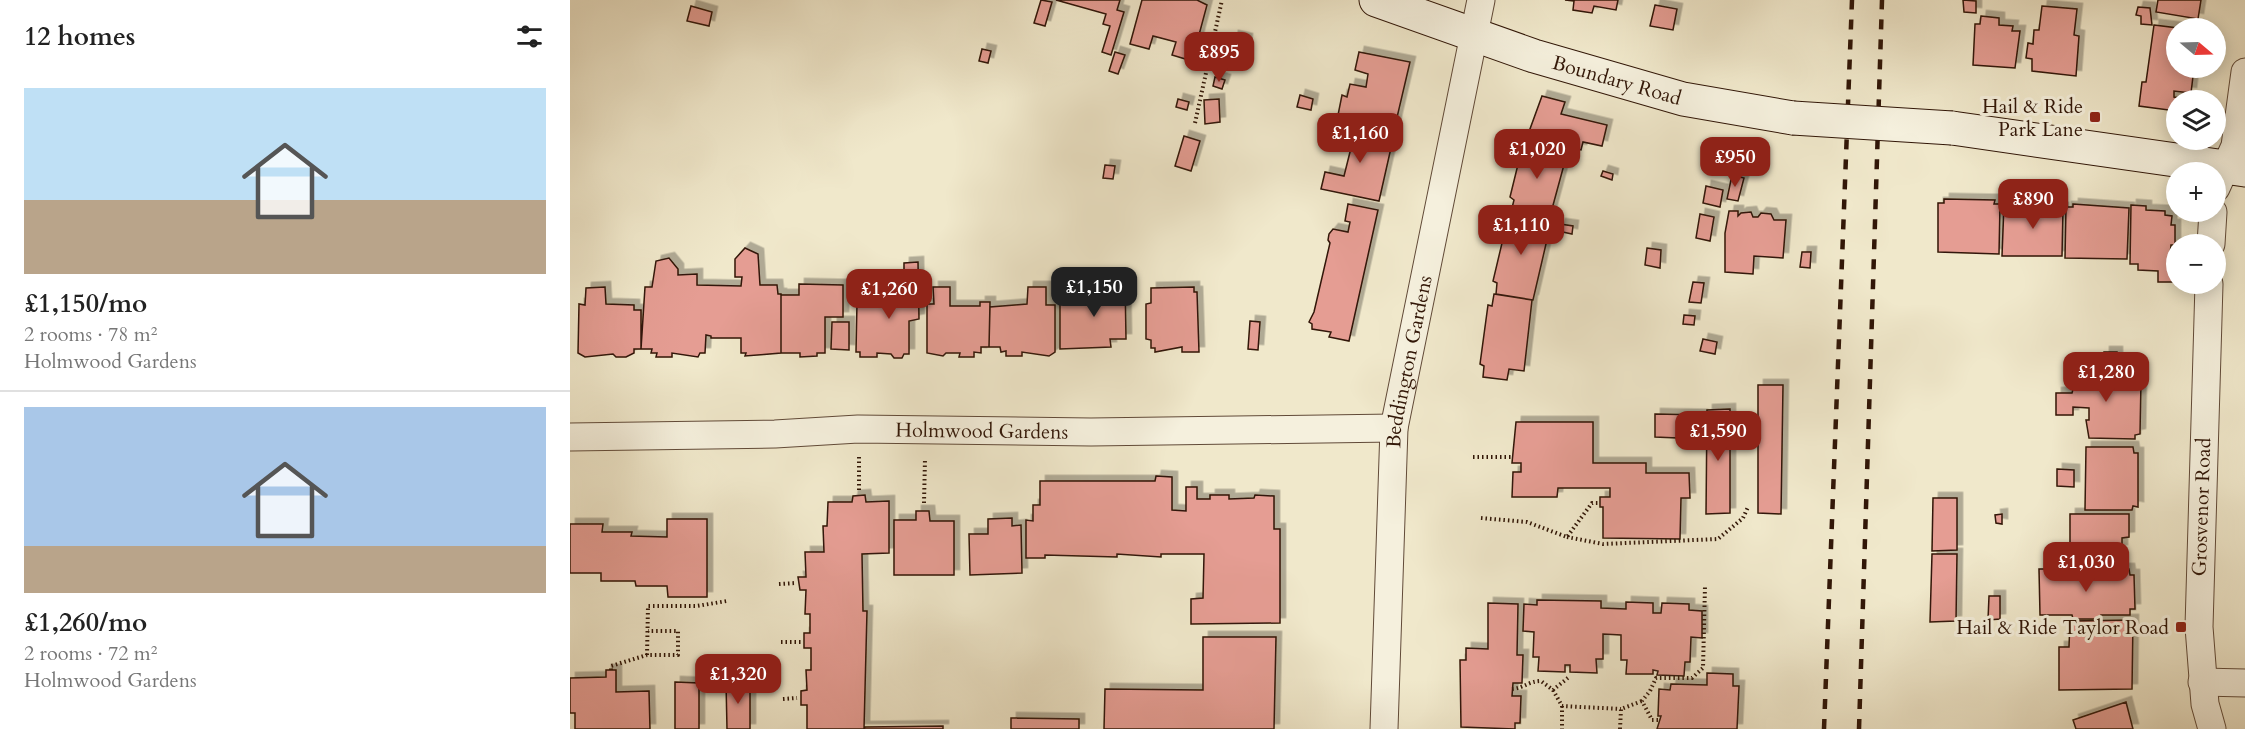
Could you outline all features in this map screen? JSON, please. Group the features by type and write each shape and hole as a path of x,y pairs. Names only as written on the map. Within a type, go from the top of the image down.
{"main road":[{"name":"Boundary Road","path":"1376,0 1474,36 1683,99 1793,118 1952,128 2229,175"}],"street":[{"name":"Beddington Gardens","path":"1384,729 1394,428 1481,0"},
{"path":"2229,175 2245,72"},
{"name":"Grosvenor Road","path":"2209,294 2199,566 2202,682 2212,729"},
{"name":"Holmwood Gardens","path":"570,437 925,429 1091,432 1394,428"},
{"path":"2202,682 2245,683"}],"path":[{"path":"1195,123 1222,0"},
{"path":"924,503 925,429"},
{"path":"1473,457 1513,457"},
{"path":"1567,537 1592,503 1600,503"},
{"path":"1481,518 1527,522 1567,537 1603,544 1718,539 1743,518 1748,507"},
{"path":"779,584 796,583"},
{"path":"1562,706 1621,709 1642,701 1656,678 1692,678 1703,669 1705,586"},
{"path":"647,655 648,606 697,606 727,602"},
{"path":"611,670 611,666 647,655 678,655 678,631 648,631"},
{"path":"781,642 801,642"},
{"path":"1553,690 1569,677"},
{"path":"1512,689 1522,688 1529,681 1541,681 1553,690 1562,706 1562,729"},
{"path":"783,699 797,698"},
{"path":"1642,701 1652,720 1658,720"},
{"path":"1620,729 1621,709"}],"building":[{"path":"1041,0 1052,2 1045,26 1034,23"},
{"path":"1056,0 1120,0 1117,10 1124,12 1111,55 1102,52 1110,26 1103,24 1106,14"},
{"path":"1142,0 1197,0 1207,5 1192,61 1172,55 1176,42 1153,36 1149,49 1130,44"},
{"path":"1565,0 1618,0 1616,10 1594,6 1592,13 1573,10 1574,1"},
{"path":"1963,0 1976,1 1976,13 1964,12"},
{"path":"2158,0 2201,0 2198,18 2156,12"},
{"path":"1655,5 1677,9 1673,30 1650,26"},
{"path":"691,6 712,12 709,26 687,21"},
{"path":"2042,6 2077,9 2074,35 2079,36 2076,76 2032,71 2032,59 2026,58 2028,43 2033,44 2034,30 2039,30"},
{"path":"2138,7 2150,8 2152,25 2141,24 2141,16 2136,15"},
{"path":"1981,16 1999,18 1999,25 2013,26 2012,31 2020,31 2015,68 1973,65 1975,24 1980,24"},
{"path":"2154,25 2166,26 2166,78 2193,78 2191,90 2166,90 2166,110 2139,106 2142,82 2146,82"},
{"path":"1233,36 1247,39 1245,54 1231,52"},
{"path":"982,49 991,51 988,63 979,61"},
{"path":"1115,52 1125,55 1118,74 1109,71"},
{"path":"1359,52 1410,62 1395,126 1338,115 1342,95 1347,97 1350,84 1366,87 1368,74 1355,70"},
{"path":"1215,77 1225,80 1222,89 1213,86"},
{"path":"1300,95 1313,99 1311,110 1297,107"},
{"path":"1542,96 1565,102 1561,114 1607,125 1602,146 1583,142 1581,150 1530,140 1532,130 1530,129"},
{"path":"1178,99 1189,102 1187,110 1176,107"},
{"path":"1219,99 1220,122 1205,124 1204,100"},
{"path":"1335,126 1393,139 1379,201 1321,189 1325,172 1344,176 1351,148 1331,144"},
{"path":"1184,136 1200,141 1191,171 1175,166"},
{"path":"1524,140 1568,150 1549,220 1511,212 1514,200 1510,197"},
{"path":"1105,165 1115,166 1113,179 1103,178"},
{"path":"1603,171 1613,174 1612,180 1601,176"},
{"path":"1732,175 1744,178 1738,201 1727,199"},
{"path":"1706,186 1723,190 1720,207 1703,203"},
{"path":"1944,199 1995,200 1994,204 2000,204 1999,254 1938,252 1938,203 1944,203"},
{"path":"2011,202 2059,204 2059,208 2063,208 2062,256 2002,256 2004,204 2011,205"},
{"path":"1348,204 1378,210 1349,341 1329,337 1331,332 1312,329 1312,324 1309,322 1314,312 1330,243 1329,234 1333,229 1348,232 1350,222 1345,221"},
{"path":"2073,204 2129,208 2127,259 2065,258 2066,207 2073,207"},
{"path":"2131,205 2146,206 2146,210 2165,211 2166,222 2175,225 2175,234 2166,234 2166,282 2158,282 2158,271 2138,270 2138,264 2130,264"},
{"path":"1729,211 1738,211 1738,216 1741,213 1751,212 1753,217 1758,217 1761,213 1771,214 1774,220 1786,220 1783,258 1754,256 1753,274 1725,272 1725,233"},
{"path":"1511,212 1549,220 1549,231 1533,300 1496,294 1497,283 1493,281"},
{"path":"1700,214 1714,217 1710,241 1696,238"},
{"path":"1560,224 1573,226 1572,234 1558,231"},
{"path":"745,248 758,254 760,285 777,285 778,294 781,294 781,353 745,356 746,353 741,353 741,338 711,338 706,335 705,353 700,353 698,357 672,353 672,357 656,357 657,353 651,353 652,349 641,349 645,287 652,287 656,261 669,258 678,269 678,275 697,274 697,285 741,286 742,277 735,277 735,259"},
{"path":"1647,248 1661,250 1660,268 1645,265"},
{"path":"1802,252 1811,252 1810,268 1800,267"},
{"path":"918,262 919,319 909,321 909,354 904,354 902,358 877,353 877,357 860,357 860,352 856,352 857,302 890,303 890,297 904,297 904,263"},
{"path":"1125,281 1126,339 1110,339 1111,347 1060,349 1060,298 1068,299 1068,295 1103,296 1103,282"},
{"path":"1693,282 1704,283 1701,303 1689,302"},
{"path":"799,284 843,285 843,317 825,317 825,353 817,353 817,356 800,357 800,353 781,353 781,295 799,295"},
{"path":"605,287 606,304 634,305 634,310 641,310 641,349 634,349 634,353 626,357 616,357 613,354 585,357 578,353 579,304 585,305 586,288"},
{"path":"933,287 950,287 950,306 980,306 980,302 990,302 989,347 981,347 981,353 974,352 974,357 959,357 960,353 946,353 943,356 927,353 927,304 934,304"},
{"path":"1028,287 1046,287 1046,305 1055,305 1055,352 1049,356 1022,352 1022,356 1006,356 1006,351 1001,352 1000,347 989,347 990,307 1027,304"},
{"path":"1194,287 1194,292 1197,292 1199,352 1182,352 1182,347 1155,352 1155,348 1151,348 1151,340 1146,339 1146,304 1151,303 1151,288"},
{"path":"1494,294 1532,300 1524,371 1509,369 1507,380 1483,377 1484,366 1480,364 1488,305 1492,306"},
{"path":"1684,315 1695,316 1694,325 1683,324"},
{"path":"1250,321 1260,322 1258,350 1248,349"},
{"path":"832,322 849,322 849,350 831,349"},
{"path":"1703,339 1717,342 1715,354 1700,351"},
{"path":"2104,352 2117,352 2117,363 2104,361"},
{"path":"2103,364 2125,365 2124,375 2133,375 2134,381 2141,381 2140,434 2135,435 2135,439 2089,438 2086,420 2089,420 2089,408 2073,407 2073,415 2056,415 2056,393 2072,393 2077,375 2102,375"},
{"path":"1758,385 1783,385 1781,514 1758,513"},
{"path":"1730,409 1730,513 1706,514 1707,410"},
{"path":"1655,414 1702,415 1701,439 1655,437"},
{"path":"1516,422 1593,422 1593,463 1646,463 1646,473 1689,473 1690,498 1681,498 1680,539 1603,538 1603,507 1600,507 1600,497 1610,497 1610,488 1558,488 1557,497 1512,497 1513,472 1521,472 1521,463 1512,463"},
{"path":"2086,447 2133,447 2134,453 2138,453 2138,507 2133,506 2132,510 2085,510"},
{"path":"2057,469 2074,470 2074,487 2057,486"},
{"path":"1156,476 1172,477 1172,510 1186,511 1186,487 1197,487 1197,499 1210,499 1210,495 1229,495 1229,499 1254,498 1255,495 1274,496 1274,529 1280,529 1280,623 1191,624 1191,599 1203,598 1204,554 1161,554 1161,557 1117,554 1117,557 1045,555 1045,558 1026,558 1026,520 1033,521 1033,505 1040,505 1040,481 1155,481"},
{"path":"865,495 866,502 889,501 889,553 862,554 863,611 867,611 864,729 807,729 807,705 801,705 801,691 807,690 806,670 811,670 811,648 804,648 804,633 810,633 810,614 805,614 806,590 800,590 798,577 806,577 805,552 824,552 823,526 827,526 828,502 852,502 853,496"},
{"path":"1933,498 1957,498 1957,550 1932,551"},
{"path":"916,511 929,511 930,521 954,521 954,575 894,575 894,520 916,520"},
{"path":"2002,514 2002,524 1996,523 1995,515"},
{"path":"2070,514 2129,514 2129,537 2122,538 2122,550 2070,551"},
{"path":"1012,518 1012,526 1021,525 1022,573 970,575 969,534 988,534 988,519"},
{"path":"667,519 707,519 707,597 668,597 667,586 636,586 635,581 601,581 601,573 570,573 570,524 603,524 602,532 632,532 631,536 667,537"},
{"path":"1932,554 1957,554 1956,621 1930,622"},
{"path":"2039,569 2129,569 2130,575 2134,575 2135,609 2130,609 2130,615 2101,615 2101,619 2073,619 2072,615 2040,615"},
{"path":"1989,596 2000,596 2000,619 1988,620"},
{"path":"1537,600 1601,601 1601,608 1626,609 1626,602 1653,603 1653,613 1661,613 1662,603 1689,604 1689,610 1702,611 1702,638 1691,637 1690,662 1685,662 1684,676 1657,675 1658,671 1653,670 1653,674 1626,674 1627,660 1621,660 1621,635 1603,634 1603,659 1596,659 1597,673 1570,672 1570,665 1565,665 1565,672 1538,671 1539,657 1533,657 1534,632 1523,631 1524,604 1537,605"},
{"path":"1488,603 1518,604 1517,655 1523,655 1522,683 1513,683 1512,696 1521,696 1520,723 1515,723 1515,729 1461,727 1460,660 1466,660 1466,648 1488,649"},
{"path":"2133,620 2132,689 2059,690 2059,647 2069,647 2070,621"},
{"path":"1203,637 1276,637 1274,729 1104,729 1105,689 1203,690"},
{"path":"606,670 616,670 616,692 649,691 650,729 575,729 575,713 570,713 570,678 606,677"},
{"path":"1707,673 1733,674 1733,686 1739,686 1737,729 1657,729 1661,716 1658,716 1659,689 1670,690 1671,684 1707,685"},
{"path":"675,682 699,683 699,729 675,729"},
{"path":"726,682 750,682 750,729 727,729"},
{"path":"2126,702 2133,729 2076,729 2073,720"},
{"path":"1011,718 1079,719 1079,729 1011,729"},
{"path":"943,726 943,729 864,729 865,727"}],"railway":[{"path":"1824,729 1852,0"},
{"path":"1859,729 1882,0"}],"place":[{"name":"Hail & Ride Park Lane","path":"2095,117"},
{"name":"Hail & Ride Taylor Road","path":"2181,627"}]}
